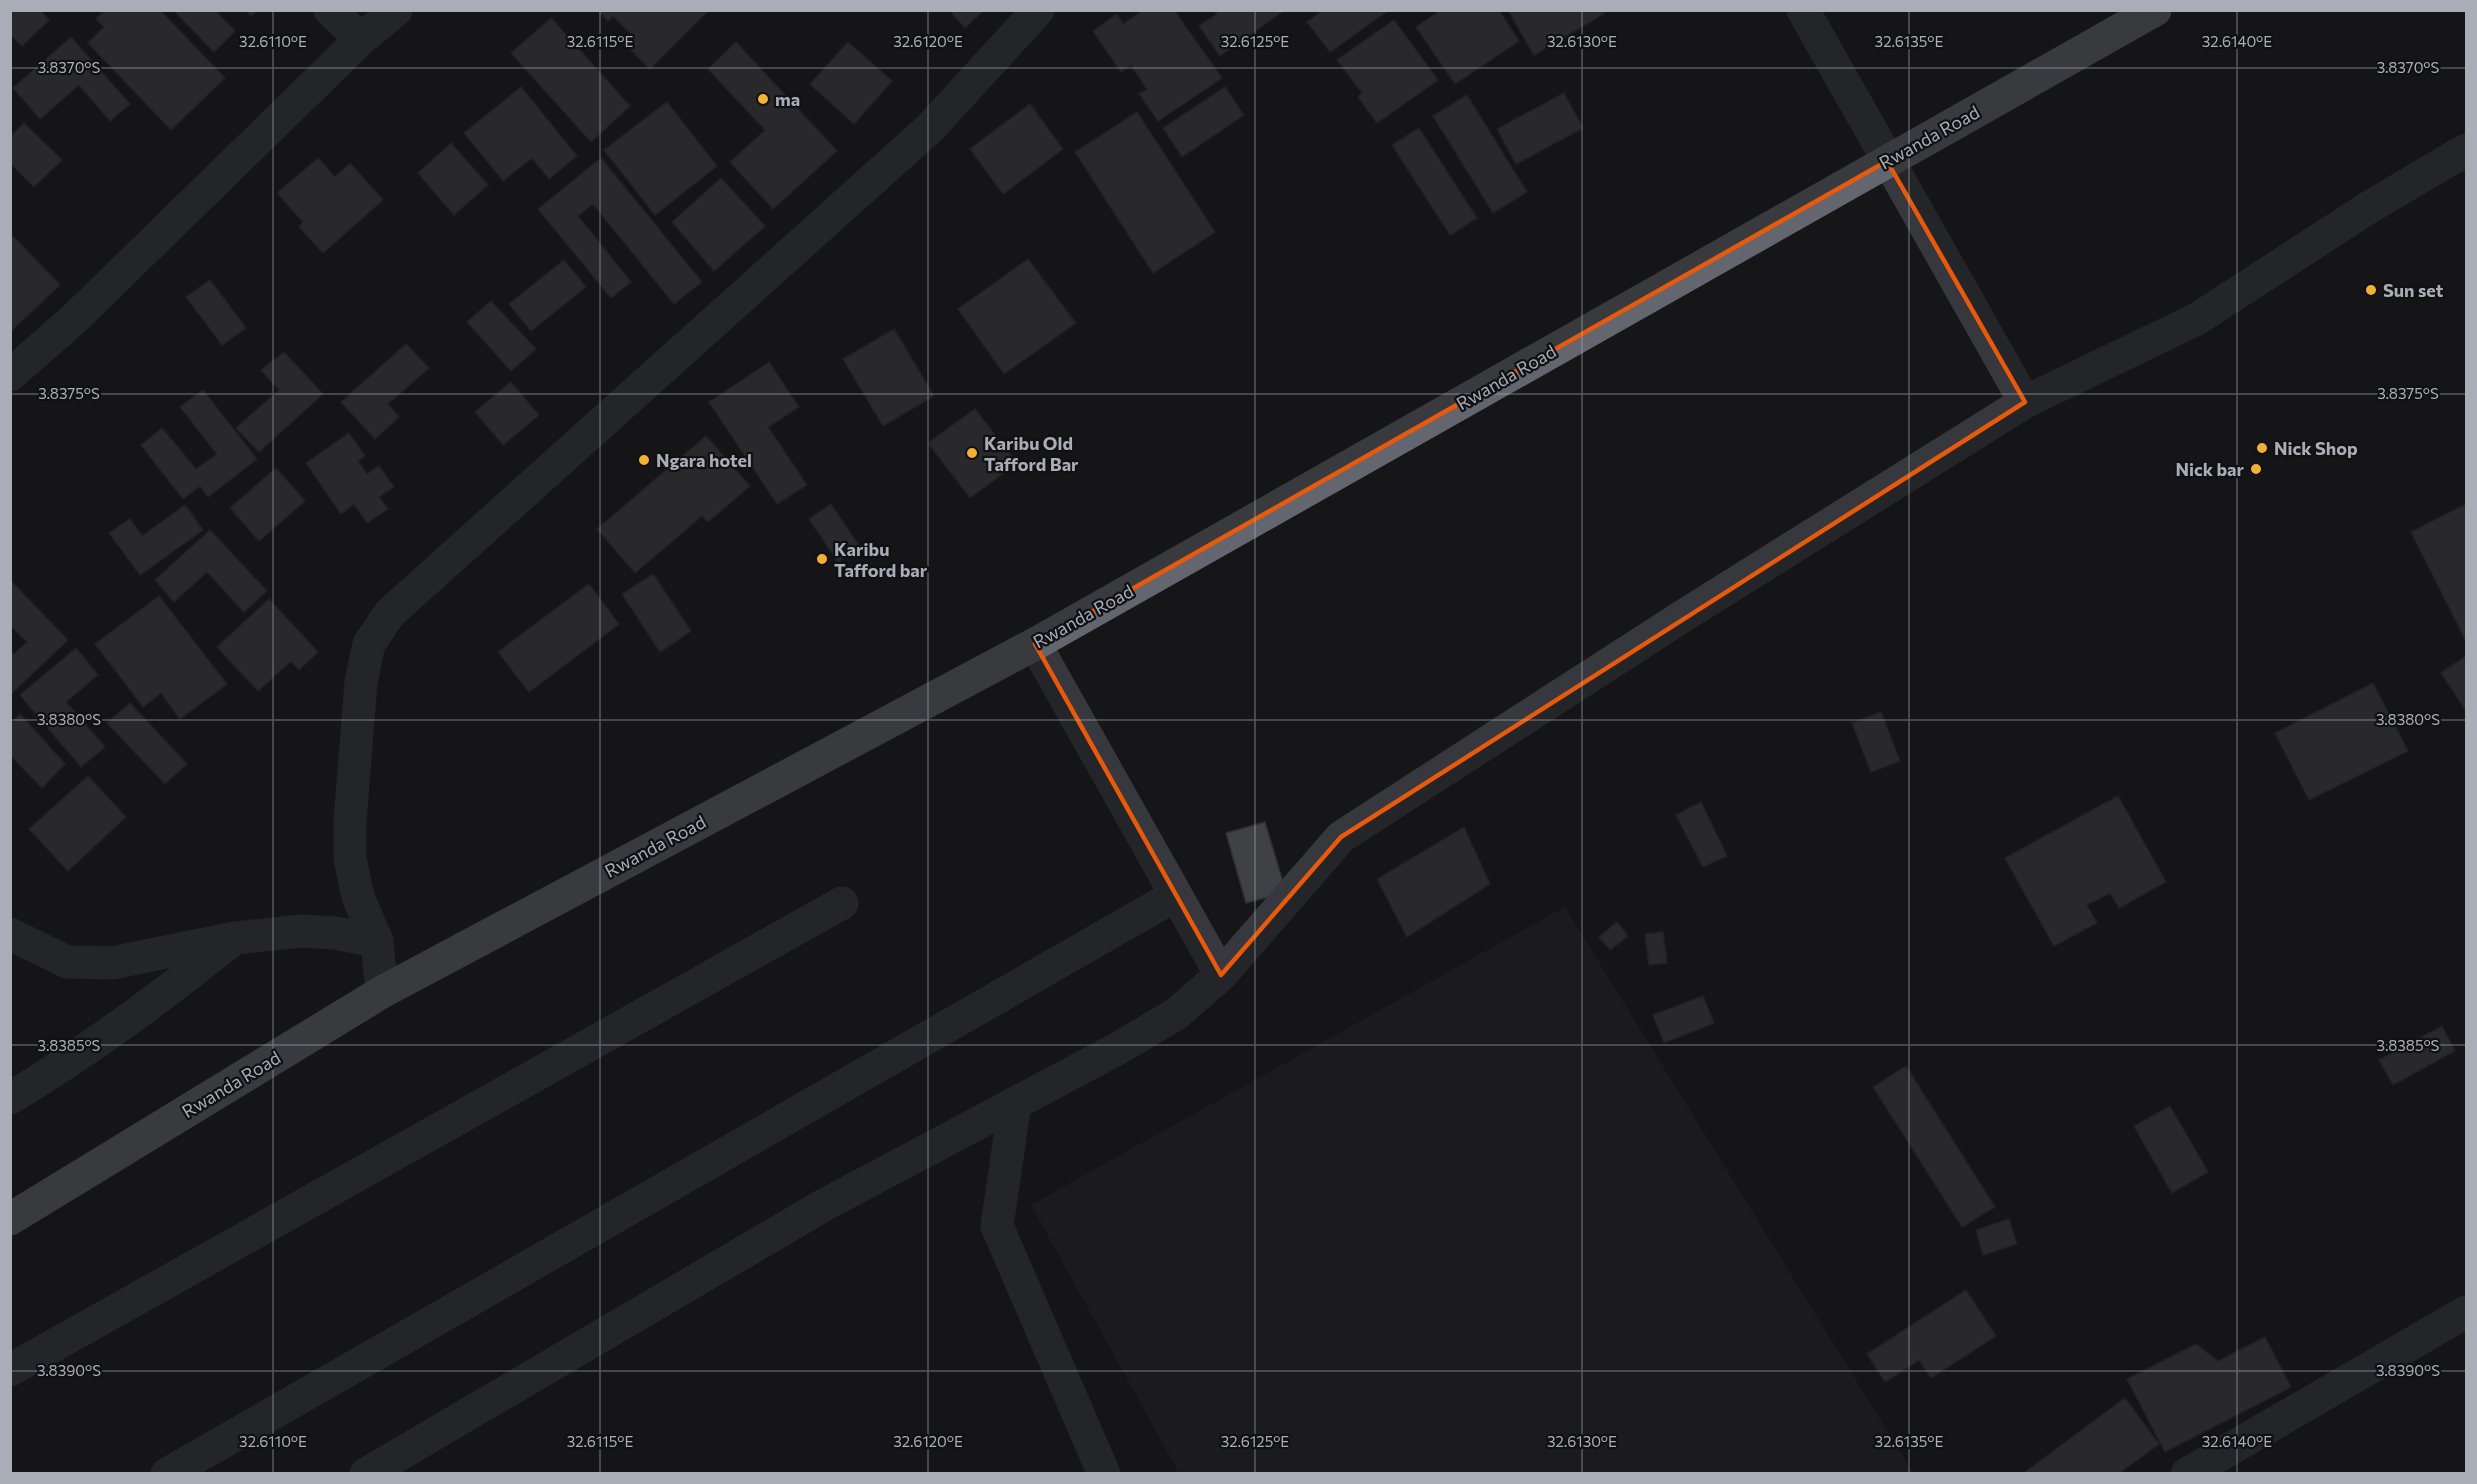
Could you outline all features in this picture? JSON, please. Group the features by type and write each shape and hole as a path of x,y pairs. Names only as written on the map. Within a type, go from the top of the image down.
{"highway":[{"name":"Rwanda Road","path":"10,1219 382,992 1035,644 2155,10"}],"street":[{"path":"330,10 361,39"},
{"path":"10,375 73,320 361,39 396,10"},
{"path":"382,992 376,941 358,897 350,858 350,820 361,682 369,644 390,613 930,128 1038,10"},
{"path":"1803,10 2025,402"},
{"path":"366,1473 824,1205 1118,1049 1176,1014 1221,975 1341,837 1683,616 2025,402 2198,319 2368,208 2466,150"},
{"path":"1035,644 1221,975"},
{"path":"167,1473 1176,896"},
{"path":"10,1370 842,903"},
{"path":"10,934 67,962 112,963 235,938 302,931 335,933 376,941"},
{"path":"10,1098 74,1060 144,1011 235,938"},
{"path":"1015,1103 997,1227 1104,1473"},
{"path":"2187,1473 2466,1312"}],"highlighted area":[{"path":"1887,161 2025,402 1341,837 1221,975 1035,644"}],"shaded area":[{"path":"1565,907 1913,1473 1179,1473 1031,1205"}],"building":[{"path":"10,10 40,10 49,20 22,46 10,35"},
{"path":"105,10 160,10 225,78 171,130 88,43 104,27 96,19"},
{"path":"173,10 215,10 235,31 214,52"},
{"path":"246,10 258,10 251,16"},
{"path":"597,10 704,10 706,13 650,69 624,43 632,35 613,16 608,21"},
{"path":"949,10 984,10 965,28"},
{"path":"1143,10 1174,10 1222,78 1158,121 1139,94 1147,89 1131,65 1121,72 1093,31 1117,14 1123,24"},
{"path":"1215,10 1281,10 1282,12 1220,56 1199,26 1217,14"},
{"path":"1323,10 1389,10 1330,52 1307,22"},
{"path":"1441,10 1499,10 1519,41 1455,84 1416,27"},
{"path":"1508,10 1602,10 1604,14 1534,55"},
{"path":"551,18 630,106 591,142 511,53"},
{"path":"1394,20 1438,80 1377,123 1358,97 1362,93 1337,60"},
{"path":"71,37 130,104 110,121 79,85 40,119 13,88"},
{"name":"ma","path":"736,42 837,151 773,209 730,162 765,130 708,69"},
{"path":"848,42 892,81 854,124 810,84"},
{"path":"521,87 577,156 549,179 532,158 503,181 464,133"},
{"path":"1225,87 1244,115 1182,157 1163,128"},
{"path":"1564,93 1583,128 1516,164 1497,129"},
{"path":"1467,95 1527,192 1493,213 1433,116"},
{"path":"667,102 717,166 655,215 604,150"},
{"path":"1030,104 1063,149 1003,194 970,149"},
{"path":"1137,112 1215,232 1153,273 1075,152"},
{"path":"24,123 62,160 34,187 10,163 10,137"},
{"path":"1419,128 1477,218 1450,235 1392,145"},
{"path":"451,143 488,185 454,215 418,173"},
{"path":"318,158 335,177 350,163 383,200 323,253 299,227 303,222 277,193"},
{"path":"601,158 702,282 674,304 593,204 578,216 631,282 611,298 538,209"},
{"path":"721,178 765,226 714,271 672,222"},
{"path":"13,236 60,285 10,332 10,239"},
{"path":"1028,259 1076,323 1004,374 958,309"},
{"path":"564,260 586,287 531,331 509,304"},
{"path":"210,280 246,328 222,345 186,297"},
{"path":"491,301 536,349 511,371 467,322"},
{"path":"894,329 934,396 883,426 843,359"},
{"path":"406,344 429,368 388,404 399,417 375,439 341,402"},
{"path":"284,352 323,394 259,452 236,428 279,390 261,370"},
{"path":"769,362 799,407 768,427 807,485 777,504 709,402"},
{"path":"511,382 539,415 503,445 475,412"},
{"path":"203,390 257,459 208,497 200,486 183,499 141,445 162,428 196,469 217,454 180,407"},
{"name":"Karibu Old Tafford Bar","path":"975,409 1017,463 970,498 928,443"},
{"name":"Karibu Old Tafford Bar","path":"975,409 1017,463 970,498 928,443"},
{"path":"349,433 365,456 358,461 367,474 379,466 394,487 379,497 388,509 367,523 354,504 341,514 306,463"},
{"path":"706,436 750,486 708,522 702,516 635,573 597,529"},
{"path":"276,468 305,501 259,541 230,508"},
{"path":"831,504 860,547 838,562 809,519"},
{"path":"831,504 860,547 838,562 809,519"},
{"path":"185,505 203,530 140,575 109,533 130,519 142,536"},
{"path":"2464,505 2466,510 2466,641 2411,532"},
{"path":"210,530 267,591 244,612 207,572 174,602 155,580"},
{"path":"653,574 691,631 660,652 622,594"},
{"path":"10,580 68,640 12,693 10,651 14,654 27,642 10,625"},
{"path":"589,584 619,624 529,692 498,652"},
{"path":"159,596 227,684 180,719 161,693 143,707 95,644"},
{"path":"269,599 318,652 299,670 291,661 258,691 217,647"},
{"path":"76,648 98,675 66,702 105,747 81,767 20,695"},
{"path":"2466,656 2466,711 2441,673"},
{"path":"2373,683 2408,751 2309,800 2275,733"},
{"path":"130,703 187,764 165,784 107,723"},
{"path":"1881,712 1900,761 1871,772 1852,723"},
{"path":"20,714 65,764 42,788 10,755 10,724"},
{"path":"88,776 126,817 68,871 29,829"},
{"path":"2118,796 2166,882 2119,908 2110,893 2087,905 2097,923 2054,946 2005,858"},
{"path":"1701,802 1727,856 1703,867 1676,815"},
{"path":"1265,822 1286,892 1246,903 1226,833"},
{"path":"1464,827 1490,884 1407,937 1377,879"},
{"path":"1617,922 1628,936 1610,950 1599,937"},
{"path":"1663,932 1667,963 1649,965 1645,934"},
{"path":"1703,996 1714,1023 1664,1043 1653,1015"},
{"path":"2442,1026 2455,1051 2393,1085 2379,1060"},
{"path":"1906,1066 1995,1207 1962,1227 1873,1087"},
{"path":"2170,1106 2208,1172 2172,1193 2134,1126"},
{"path":"2009,1219 2017,1244 1983,1255 1976,1230"},
{"path":"1966,1290 1996,1336 1931,1378 1919,1360 1885,1382 1867,1354"},
{"path":"2265,1337 2291,1387 2165,1452 2127,1379 2196,1344 2218,1361"},
{"path":"2125,1398 2159,1444 2118,1474 2026,1474 2025,1472"}],"place":[{"name":"ma","path":"763,99"},
{"name":"Sun set","path":"2371,290"},
{"name":"Nick Shop","path":"2262,448"},
{"name":"Karibu Old Tafford Bar","path":"972,453"},
{"name":"Ngara hotel","path":"644,460"},
{"name":"Nick bar","path":"2256,469"},
{"name":"Karibu Tafford bar","path":"822,559"}]}
